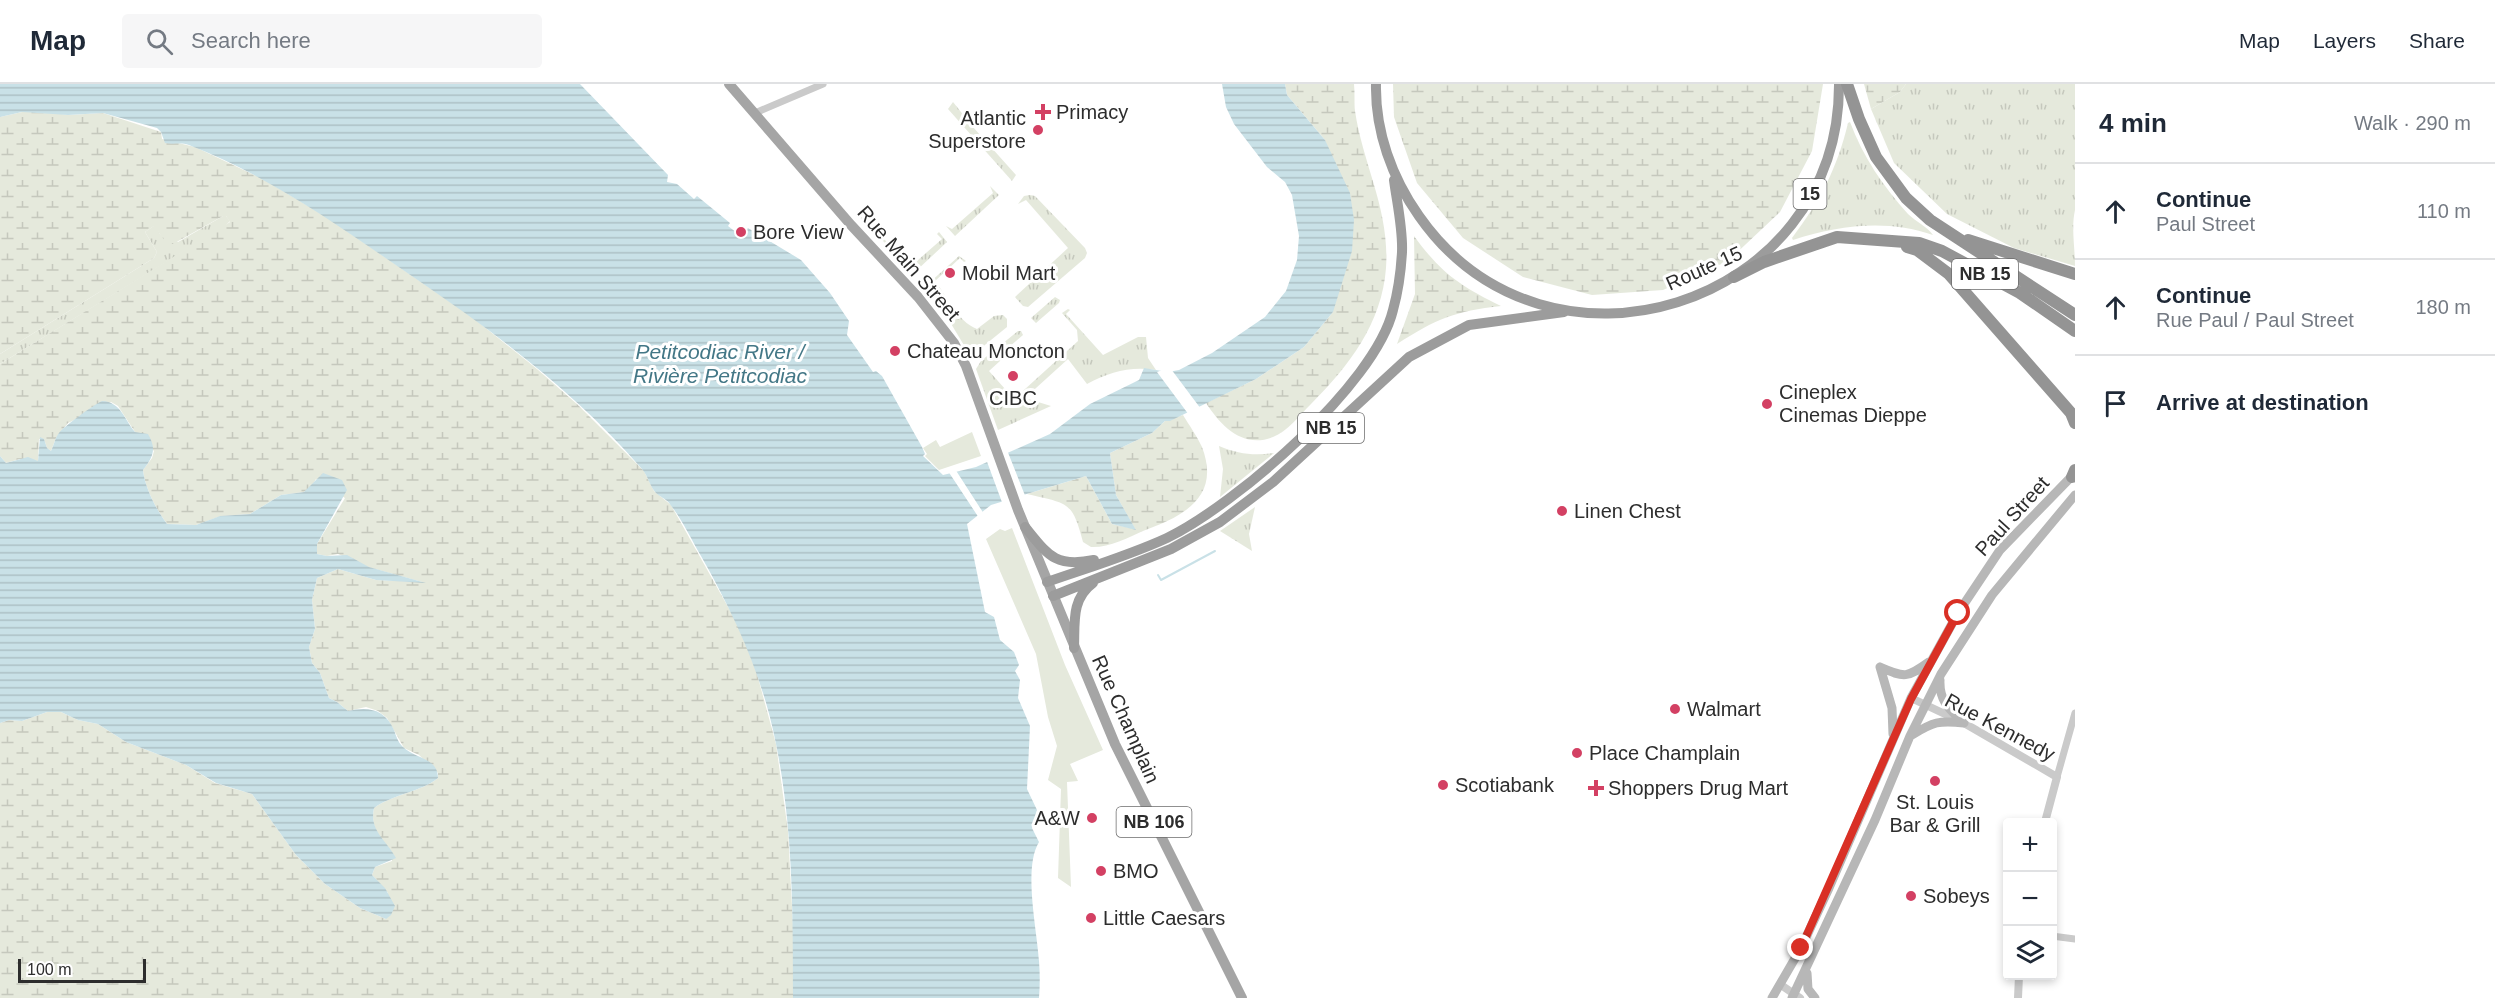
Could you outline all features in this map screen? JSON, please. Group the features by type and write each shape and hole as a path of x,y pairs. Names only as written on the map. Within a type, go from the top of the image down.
{"highway":[{"name":"Route 15","path":"1376,84 1379,119 1393,170 1408,201 1451,253 1477,274 1506,291 1537,303 1570,311 1616,314 1638,312 1672,305 1704,294 1764,262 1809,245 1838,237 1886,240"},
{"name":"15","path":"1734,277 1759,258 1782,235 1802,209 1829,151 1836,119 1839,84"},
{"name":"NB 15","path":"1847,84 1858,119 1882,165 1905,198 1930,220 2075,315"},
{"name":"NB 15","path":"1047,582 1132,553 1200,519 1279,460 1353,382 1372,357 1393,312 1402,251 1393,170"},
{"path":"1954,235 2075,274"},
{"name":"NB 15","path":"1886,240 1919,243 1942,251 2020,293 2075,331"},
{"path":"1886,240 1917,250 1949,274 2070,413 2075,423"},
{"name":"NB 15","path":"1053,596 1171,549 1220,522 1273,482 1409,357 1469,325 1570,311"},
{"path":"1025,527 1049,556 1064,563 1076,564 1132,553"},
{"path":"1074,648 1075,609 1083,590 1103,576"}],"main road":[{"name":"Rue Main Street","path":"729,84 918,297 954,343 966,366 990,436 1053,596"},
{"name":"Paul Street","path":"1781,985 1801,948 1911,699 1958,613 2000,550 2074,473"},
{"path":"1796,997 1910,736 1941,674 1992,595 2075,495"},
{"name":"NB 106","path":"1053,596 1074,648"},
{"name":"Rue Champlain","path":"1074,648 1115,744 1242,998"},
{"path":"1892,743 1894,724 1892,708 1880,667 1900,676 1909,675 1931,661"},
{"path":"1941,674 1939,693 1943,701 1964,723"},
{"path":"1910,736 1931,723 1943,720 1964,723"},
{"path":"1810,962 1807,976 1808,989 1815,998"},
{"path":"1772,998 1781,985"}],"street":[{"path":"755,113 823,84"},
{"name":"Rue Kennedy","path":"1911,699 1964,723 2057,777"},
{"path":"2046,818 2075,713"},
{"path":"2057,937 2075,939"},
{"path":"2018,998 2019,980"},
{"path":"1781,985 1796,997"}],"green space":[{"path":"1285,84 1354,84 1355,111 1359,131 1384,227 1386,268 1378,307 1371,325 1350,359 1325,390 1283,431 1273,437 1252,440 1243,438 1226,427 1206,403 1256,379 1304,347 1333,312 1325,140 1287,95"},
{"path":"1393,84 1823,84 1812,151 1780,212 1728,261 1663,290 1592,295 1523,277 1463,238 1417,183 1394,117"},
{"path":"1864,84 1906,84 1900,92 1871,109"},
{"path":"1906,84 2075,84 2073,231 2075,266 2014,248 1947,214 1894,163 1871,109 1900,92"},
{"path":"953,102 1016,175 1012,181 948,109"},
{"path":"41,111 68,115 103,113 161,132 162,139 195,147 263,179 328,218 472,317 578,405 644,471 654,491 671,505 737,623 754,663 776,744 788,831 793,925 793,998 0,998 0,723 9,720 22,721 47,712 61,712 78,720 98,724 126,742 186,765 215,783 252,794 296,855 325,884 360,908 386,919 388,893 372,875 375,867 392,861 392,852 377,832 373,821 374,808 390,799 424,787 438,778 438,773 419,755 404,748 387,718 378,711 366,707 348,711 329,698 320,673 312,663 309,647 315,629 312,600 317,578 338,569 376,580 422,582 368,567 338,554 327,556 317,554 317,544 345,498 316,479 312,486 304,492 281,495 250,514 221,516 196,525 167,524 152,498 144,477 143,470 154,451 135,432 118,406 111,402 68,423 56,438 51,451 47,448 44,439 39,439 38,461 20,459 6,463 0,456 0,364 230,222 226,216 223,216 173,244 165,241 154,226 145,232 157,252 154,258 0,354 0,117"},
{"path":"1850,122 1867,159 1890,193 1908,214 1933,235 1898,227 1863,226 1828,231 1793,240 1792,238 1811,211 1833,170"},
{"path":"990,186 999,195 955,236 946,226 952,229 993,193"},
{"path":"1024,196 1035,196 1085,248 1087,253 1085,258 1028,307 1023,306 1015,297 1068,248 1026,200 1018,204"},
{"path":"859,212 910,267 942,239 937,234 939,232 947,242 916,271 913,271 861,219"},
{"path":"223,216 230,221 225,226 0,364 0,354 154,258 157,252 145,232 155,225 160,234 178,242"},
{"path":"1414,236 1433,260 1452,277 1501,306 1458,314 1435,322 1397,344 1415,294"},
{"path":"959,256 966,261 960,258 935,281 953,308 977,329 994,316 1003,315 1007,319 1007,327 975,353 965,347 947,317 926,292 928,284"},
{"path":"1055,297 1060,300 1059,303 1036,323 1031,318"},
{"path":"1070,310 1066,314 1103,355 1138,337 1146,337 1148,358 1156,370 1120,371 1087,384 1068,359 1025,398 1051,406 998,430 976,369 981,361 1021,331 1023,335 1008,348 1011,351 989,371 1014,399 1078,341 1077,330 1062,313"},
{"path":"1183,415 1202,447 1207,464 1207,479 1195,502 1172,519 1118,542 1091,547 1083,542 1075,518 1066,506 1027,494 1086,476 1112,524 1135,529 1116,495 1110,453 1152,433 1165,421"},
{"path":"972,432 981,456 939,470 925,456 927,454 923,448 936,440 940,447"},
{"path":"1219,446 1246,454 1274,453 1220,497 1223,469"},
{"path":"1255,507 1249,534 1252,551 1220,531"},
{"path":"1012,528 1065,665 1103,750 1070,764 1078,781 1067,782 1071,887 1058,878 1061,789 1048,780 1057,746 1048,717 1036,654 986,539 1000,529 1005,531"}],"water":[{"name":"Petitcodiac River / Rivière Petitcodiac","path":"0,84 580,84 668,175 667,182 677,184 694,199 697,196 730,223 728,226 741,236 748,228 801,260 830,293 849,321 847,335 873,372 876,371 882,376 922,447 925,454 923,456 943,475 976,467 1050,434 1090,404 1139,380 1144,368 1168,372 1179,370 1212,353 1265,317 1286,291 1297,260 1299,236 1292,195 1285,182 1267,167 1234,124 1226,107 1222,84 1285,84 1287,95 1325,140 1350,193 1354,220 1352,251 1333,312 1304,347 1256,379 1170,421 1165,421 1152,433 1110,453 1116,495 1136,530 1112,524 1086,476 991,505 967,524 985,612 994,617 1000,640 1014,652 1019,665 1015,671 1020,680 1018,698 1030,726 1027,789 1037,810 1032,828 1039,842 1034,853 1031,883 1039,966 1039,998 793,998 792,903 786,807 776,744 764,695 736,624 713,579 678,516 667,501 654,491 642,469 618,442 566,392 510,346 309,207 251,173 220,158 189,145 165,143 157,128 103,113 68,115 22,112 0,117"},
{"path":"102,401 114,404 135,432 148,434 151,439 153,449 143,470 144,477 152,498 167,524 196,525 220,516 250,514 281,495 304,492 323,473 342,480 347,490 317,544 317,554 347,555 369,567 426,583 376,580 338,569 317,578 312,600 315,629 309,647 312,663 320,673 329,698 348,711 369,709 381,713 390,723 402,746 430,762 437,771 438,778 431,783 390,799 374,808 376,829 396,858 375,867 372,875 385,888 395,906 391,915 386,919 360,908 325,884 296,855 252,794 216,783 186,765 126,742 98,724 78,720 61,712 47,712 22,721 9,720 0,723 0,456 6,463 28,457 38,461 40,437 44,439 47,448 51,451 56,437 62,430"}],"pier":[{"path":"1171,369 1201,409 1189,415 1157,372"},
{"path":"1007,450 1026,498 1003,505 986,459"},
{"path":"955,469 984,514 979,518 948,471"}],"waterway":[{"path":"1158,575 1161,580 1215,551"}],"place":[{"name":"Primacy","path":"1043,112"},
{"name":"Atlantic Superstore","path":"1038,130"},
{"name":"Bore View","path":"741,232"},
{"name":"Mobil Mart","path":"950,273"},
{"name":"Chateau Moncton","path":"895,351"},
{"name":"CIBC","path":"1013,376"},
{"name":"Cineplex Cinemas Dieppe","path":"1767,404"},
{"name":"Linen Chest","path":"1562,511"},
{"name":"Walmart","path":"1675,709"},
{"name":"Place Champlain","path":"1577,753"},
{"name":"St. Louis Bar & Grill","path":"1935,781"},
{"name":"Scotiabank","path":"1443,785"},
{"name":"Shoppers Drug Mart","path":"1596,788"},
{"name":"A&W","path":"1092,818"},
{"name":"BMO","path":"1101,871"},
{"name":"Sobeys","path":"1911,896"},
{"name":"Little Caesars","path":"1091,918"}],"route":[{"path":"1801,948 1872,792 1911,699 1958,613"}]}
